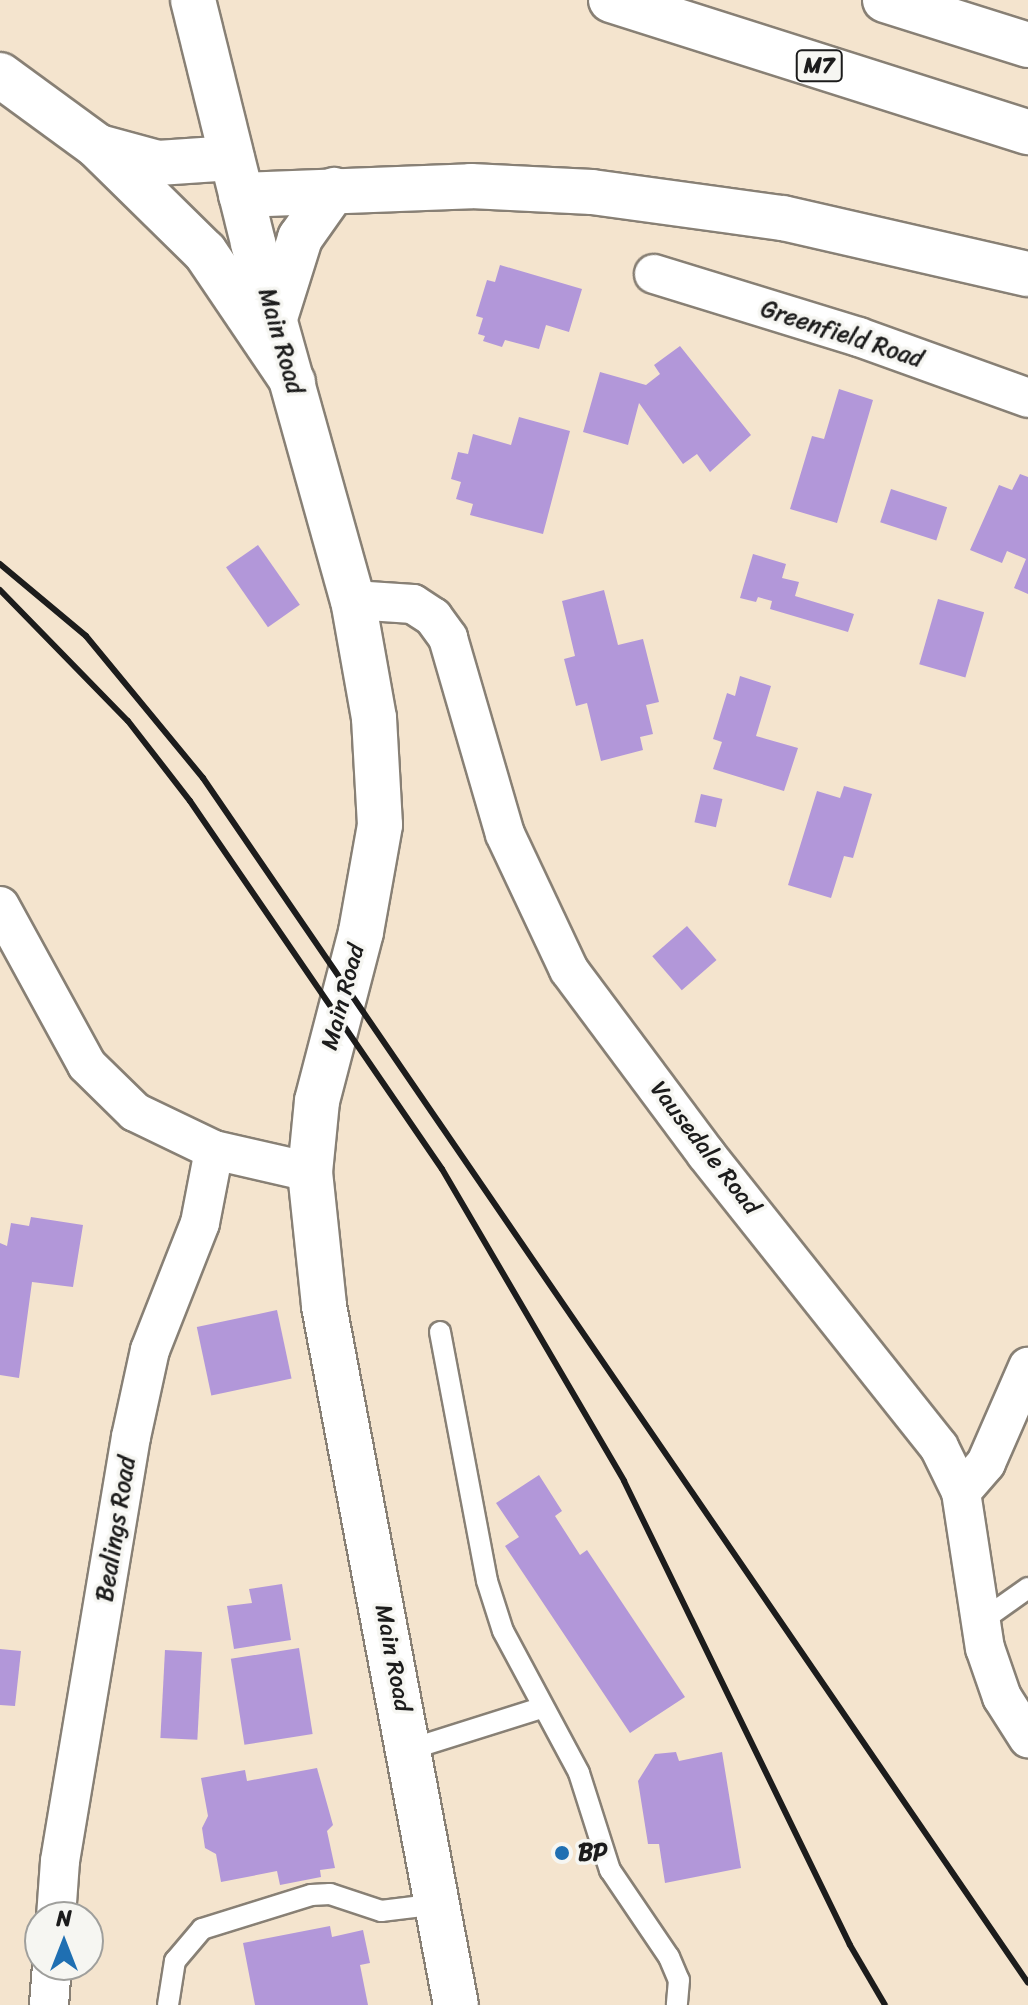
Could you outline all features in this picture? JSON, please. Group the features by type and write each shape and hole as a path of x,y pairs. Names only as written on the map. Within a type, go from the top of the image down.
{"main road":[{"name":"Main Road","path":"193,0 237,177 353,600 374,718 380,825 361,932 324,1068 310,1172 324,1306 411,1749 456,2005"},
{"name":"M7","path":"611,0 1028,132"},
{"path":"885,0 1028,45"},
{"path":"0,75 97,146 205,252 293,382"},
{"path":"97,146 158,163 334,190 471,186 690,203 783,218 1028,274"},
{"path":"275,318 300,238 334,190"}],"street":[{"name":"Greenfield Road","path":"654,274 859,337 1028,398"},
{"name":"Vausedale Road","path":"353,600 413,604 433,617 448,638 505,834 569,970 706,1154 917,1416 961,1492 980,1622 1002,1697 1028,1738"},
{"path":"0,906 87,1065 135,1112 214,1150 310,1172"},
{"name":"Bealings Road","path":"57,1901 60,1861 131,1437 154,1336 200,1223 214,1150"},
{"path":"961,1492 986,1463 1028,1367"},
{"path":"49,2005 51,1981"}],"lane":[{"path":"440,1332 487,1581 541,1708 579,1773 610,1870 669,1957 679,1980 678,2002"},
{"path":"980,1622 1028,1588"},
{"path":"411,1749 541,1708"},
{"path":"168,2005 175,1961 202,1929 311,1895 330,1894 381,1911 439,1904"}],"building":[{"path":"500,265 582,289 569,332 546,325 539,349 505,340 502,347 483,341 485,336 478,334 483,318 476,316 487,280 495,282"},
{"path":"680,346 751,435 710,472 697,454 683,464 639,403 628,445 583,432 600,372 646,385 660,374 654,365"},
{"path":"839,389 873,400 837,523 790,509 812,436 824,439"},
{"path":"519,417 570,431 543,534 470,515 473,504 456,499 461,482 451,479 458,452 468,454 473,434 511,445"},
{"path":"1020,474 1028,477 1028,594 1014,588 1026,559 1007,551 1002,563 970,550 999,485 1012,490"},
{"path":"891,489 947,507 936,541 880,522"},
{"path":"258,545 300,605 268,627 226,567"},
{"path":"753,554 786,564 782,578 799,582 795,596 854,614 848,632 770,609 772,601 758,597 756,602 740,598"},
{"path":"604,590 618,645 643,639 659,702 646,705 653,734 640,737 643,750 601,761 587,703 576,706 564,659 575,656 562,601"},
{"path":"938,599 984,612 965,678 919,664"},
{"path":"740,676 771,686 756,736 798,748 784,791 713,769 722,742 713,739 727,693 735,696"},
{"path":"844,786 872,794 853,858 844,856 831,898 788,885 817,791 840,798"},
{"path":"701,794 722,799 716,827 694,822"},
{"path":"687,926 717,960 682,990 652,956"},
{"path":"31,1217 83,1225 73,1287 32,1282 19,1378 0,1375 0,1243 7,1246 11,1223 29,1226"},
{"path":"277,1310 292,1378 211,1396 197,1327"},
{"path":"539,1475 562,1511 555,1516 580,1555 587,1550 685,1697 630,1733 505,1546 519,1537 496,1503"},
{"path":"282,1584 291,1640 234,1649 227,1606 252,1603 249,1589"},
{"path":"299,1648 313,1734 244,1745 231,1659"},
{"path":"0,1649 21,1651 15,1706 0,1705"},
{"path":"165,1650 202,1652 197,1740 160,1738"},
{"path":"676,1752 679,1761 722,1752 741,1868 665,1883 659,1844 648,1844 638,1781 655,1754"},
{"path":"317,1768 333,1825 327,1831 335,1868 320,1870 321,1877 280,1885 277,1871 221,1882 216,1854 205,1848 202,1828 208,1816 201,1778 245,1770 247,1781"},
{"path":"330,1926 332,1937 363,1930 370,1963 360,1965 368,2005 255,2005 243,1943"}],"railway":[{"path":"0,564 86,636 203,778 1028,1983"},
{"path":"0,590 128,721 190,801 442,1169 624,1481 850,1945 885,2005"}],"place":[{"name":"BP","path":"562,1853"}]}
